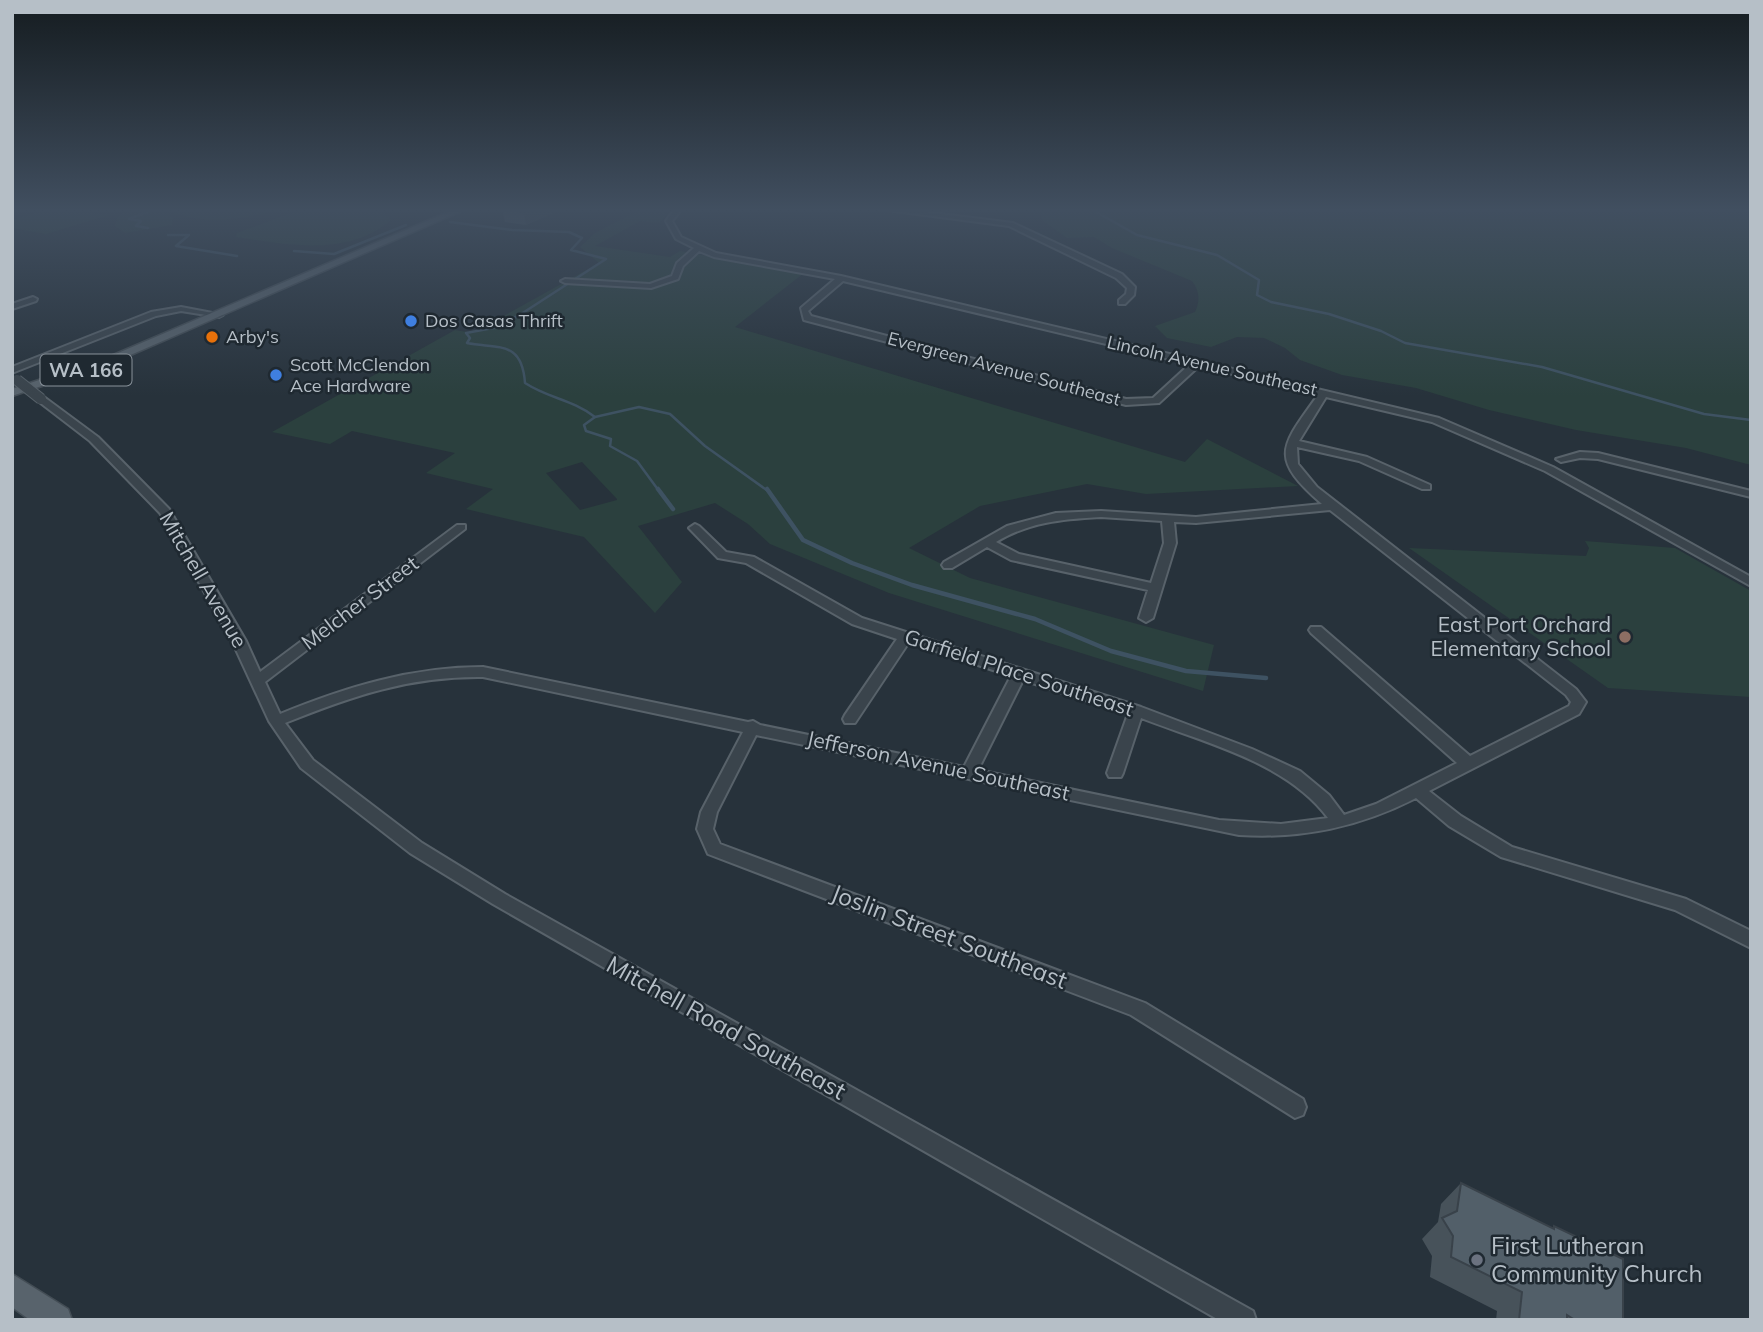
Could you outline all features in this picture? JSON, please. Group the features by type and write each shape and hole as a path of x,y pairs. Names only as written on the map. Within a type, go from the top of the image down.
{"main road":[{"name":"WA 166","path":"12,393 82,372 320,271"},
{"path":"12,1289 57,1320"}],"street":[{"path":"565,281 651,286 675,277 677,271"},
{"name":"Lincoln Avenue Southeast","path":"803,271 1435,420 1518,453 1751,582"},
{"path":"1109,271 1131,287 1130,295 1122,302"},
{"name":"Evergreen Avenue Southeast","path":"841,278 804,310 807,318 1126,402 1156,401 1197,363"},
{"path":"12,307 33,299"},
{"path":"14,375 154,314 181,309 219,315"},
{"name":"Mitchell Avenue","path":"14,375 93,439 165,511 208,582 259,680"},
{"path":"1324,393 1290,442 1290,458 1298,474 1332,506"},
{"path":"1290,442 1363,460 1426,487"},
{"path":"1561,459 1580,455 1598,456 1751,494"},
{"path":"948,565 1011,528 1056,516 1101,514 1168,521 1332,506"},
{"name":"Jefferson Avenue Southeast","path":"276,721 392,678 452,670 514,676 1240,829 1292,829 1340,822 1373,812 1574,710 1579,701 1332,506"},
{"path":"1146,618 1170,543 1168,521"},
{"name":"Melcher Street","path":"259,680 461,527"},
{"name":"Garfield Place Southeast","path":"695,528 722,555 750,560 839,613 1136,711 1247,752 1294,775 1323,799 1340,822"},
{"path":"987,542 1015,557 1155,588"},
{"path":"1316,630 1468,764"},
{"path":"850,719 906,636"},
{"path":"969,773 1020,672"},
{"name":"Mitchell Road Southeast","path":"259,680 276,721 307,764 416,848 499,899 1244,1320"},
{"path":"1115,774 1136,711"},
{"name":"Joslin Street Southeast","path":"753,726 709,812 705,829 714,849 1138,1009 1295,1107"},
{"path":"1417,790 1455,821 1507,852 1680,904 1751,940"}],"green space":[{"path":"584,271 804,273 735,327 1185,462 1207,439 1298,486 1146,494 1087,484 980,506 909,548 970,578 1214,645 1203,691 889,593 770,544 748,524 715,503 638,526 682,582 655,613 584,537 466,509 493,489 426,473 455,453 352,431 330,444 272,432 455,330 473,333","holes":["582,462 617,500 580,510 546,473"]},
{"path":"1168,271 1751,271 1751,465 1686,448 1576,430 1489,410 1416,388 1342,375 1300,360 1285,348 1264,338 1237,337 1211,347 1167,338 1155,326 1195,312 1198,296 1192,281"},
{"name":"East Port Orchard Elementary School","path":"1585,541 1675,548 1751,591 1751,697 1608,688 1409,548 1586,556 1589,548"}],"building":[{"path":"1461,1183 1554,1229 1554,1226 1623,1259 1623,1320 1575,1320 1567,1315 1567,1320 1519,1320 1522,1292 1451,1257 1453,1236 1442,1218 1457,1211"}],"waterway":[{"path":"587,271 518,316 493,328 466,333 470,338 467,343 498,347 514,353 523,369 525,383 595,417"},
{"path":"1244,271 1259,280 1257,295 1271,302 1329,314 1381,331 1405,343 1542,367 1704,414 1751,420"},
{"path":"595,417 639,407 670,414 705,446 768,491"},
{"path":"595,417 584,425 586,431 611,439 610,446 637,461 659,491"},
{"path":"658,489 673,509"},
{"path":"767,489 803,540 852,563 912,585 1035,619 1111,651 1186,671 1266,678"}],"place":[{"name":"Dos Casas Thrift","path":"411,321"},
{"name":"Arby's","path":"212,337"},
{"name":"Scott McClendon Ace Hardware","path":"276,375"},
{"name":"East Port Orchard Elementary School","path":"1625,637"},
{"name":"First Lutheran Community Church","path":"1477,1260"}]}
